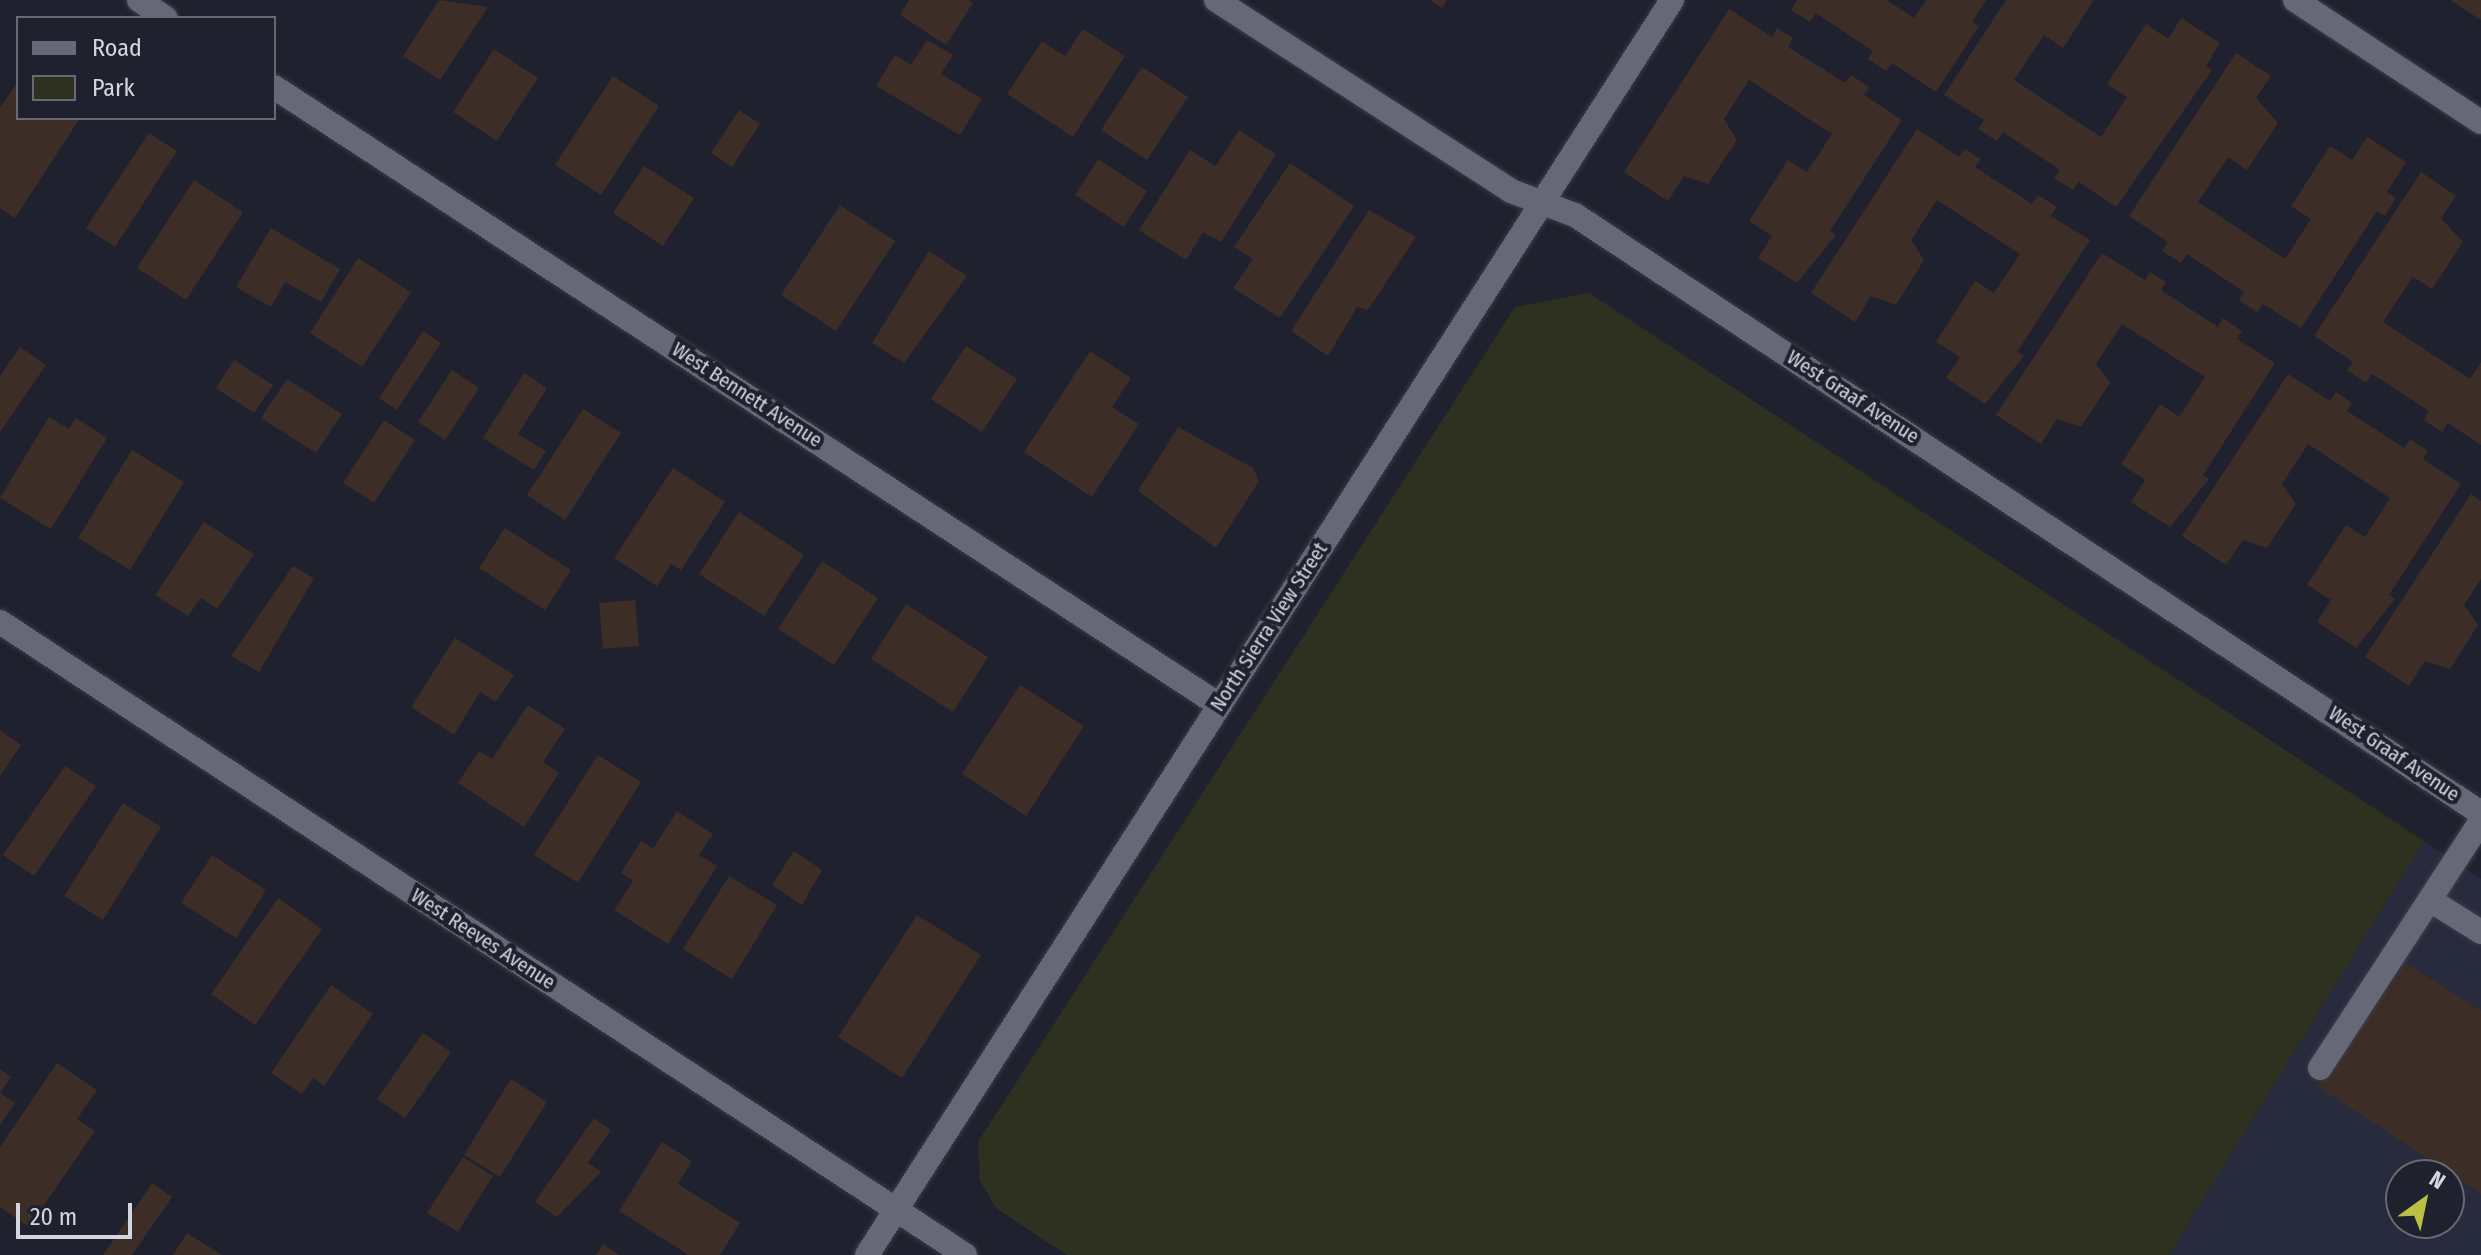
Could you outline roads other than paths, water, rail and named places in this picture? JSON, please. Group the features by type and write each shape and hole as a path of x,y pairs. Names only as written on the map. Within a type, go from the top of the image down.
{"street":[{"path":"139,0 163,16"},
{"name":"West Graaf Avenue","path":"1216,0 1539,206 1575,215 2481,813"},
{"name":"North Sierra View Street","path":"867,1255 1672,0"},
{"path":"2295,0 2481,122"},
{"name":"West Bennett Avenue","path":"276,88 1219,705"},
{"name":"West Reeves Avenue","path":"0,622 965,1255"},
{"path":"2320,1068 2481,821"},
{"path":"2430,900 2481,932"}]}
